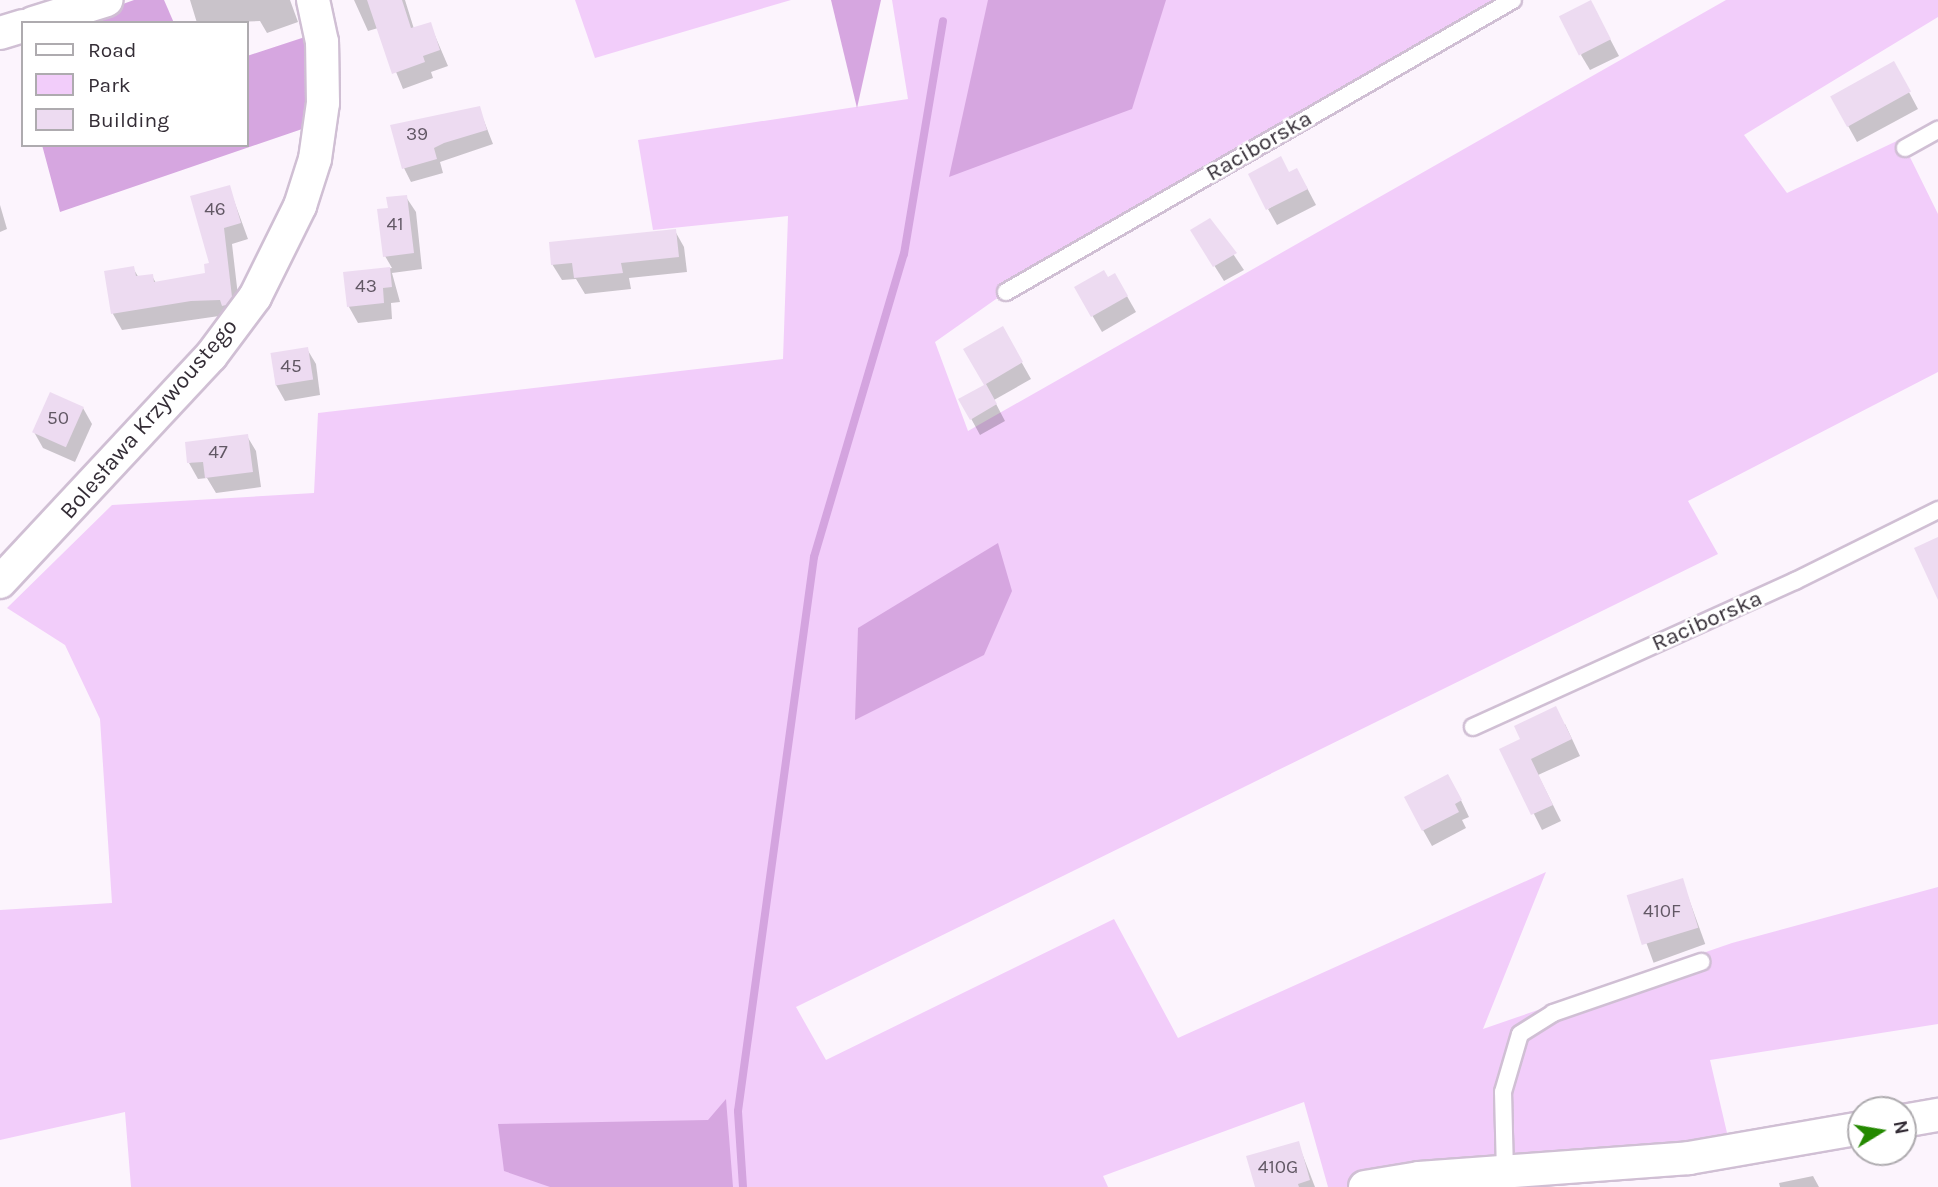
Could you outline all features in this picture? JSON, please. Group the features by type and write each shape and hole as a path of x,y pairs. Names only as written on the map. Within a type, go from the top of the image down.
{"street":[{"path":"39,21 107,0"},
{"name":"Bolesława Krzywoustego","path":"0,582 211,356 255,297 300,206 315,159 323,103 322,42 313,0"},
{"path":"0,33 21,27"},
{"path":"1917,1119 1938,1115"},
{"path":"1365,1187 1689,1158 1847,1130"}],"lane":[{"name":"Raciborska","path":"1006,292 1513,0"},
{"path":"1905,148 1938,130"},
{"name":"Raciborska","path":"1473,727 1795,581 1938,510"},
{"path":"1505,1173 1503,1093 1520,1034 1553,1013 1701,962"}],"green space":[{"path":"575,0 791,0 595,58"},
{"path":"892,0 1513,0 1006,292 935,342 968,431 1726,0 1938,0 1938,17 1744,135 1787,193 1901,139 1938,214 1938,372 1688,501 1718,554 796,1007 826,1060 1114,919 1178,1038 1546,872 1483,1029 1732,943 1938,887 1938,1024 1710,1060 1731,1150 1379,1187 1328,1187 1304,1102 1103,1176 1108,1187 131,1187 125,1112 0,1140 0,910 112,903 100,719 65,645 7,608 112,505 314,493 318,413 783,359 788,216 653,230 638,140 908,99"}],"shaded area":[{"path":"134,0 164,0 173,21 76,21"},
{"path":"831,0 881,0 857,108"},
{"path":"988,0 1166,0 1132,109 949,177"},
{"path":"308,36 311,126 60,212 43,147 248,147 248,56"},
{"path":"998,543 1012,591 984,655 855,720 858,628"},
{"path":"726,1099 733,1187 550,1187 504,1171 498,1124 708,1120"}],"building":[{"path":"367,0 402,0 411,28 431,22 440,50 423,56 425,62 392,74"},
{"path":"1591,0 1611,39 1579,56 1559,16"},
{"path":"1894,61 1911,92 1847,127 1830,96"},
{"path":"480,106 487,130 444,143 434,148 437,159 402,169 390,125"},
{"path":"1281,156 1289,172 1297,168 1308,189 1266,210 1248,174"},
{"path":"230,185 241,223 224,228 232,297 226,305 222,306 220,300 191,301 111,314 104,271 134,266 136,276 153,274 154,282 205,273 204,264 209,263 190,196"},
{"path":"407,195 414,253 383,257 377,209 388,208 386,197"},
{"path":"1210,218 1237,253 1213,267 1190,230"},
{"path":"676,229 679,257 621,263 623,273 574,278 572,263 551,265 549,242"},
{"path":"390,267 392,287 383,288 384,303 347,307 343,272"},
{"path":"1104,270 1108,277 1115,273 1128,296 1091,317 1074,287"},
{"path":"1003,326 1023,362 986,384 997,404 970,420 958,399 984,385 963,349"},
{"path":"308,347 313,380 276,386 270,353"},
{"path":"50,392 84,407 66,447 32,432"},
{"path":"248,434 253,472 205,478 203,462 187,463 185,442"},
{"path":"1938,537 1938,600 1914,548"},
{"path":"1556,706 1572,739 1531,759 1553,805 1531,815 1499,749 1520,739 1514,726"},
{"path":"1448,774 1462,800 1455,804 1459,812 1422,831 1404,797"},
{"path":"1683,878 1698,928 1642,945 1627,895"},
{"path":"1299,1141 1310,1180 1298,1184 1299,1187 1255,1187 1246,1156"}],"waterway":[{"path":"743,1187 738,1111 814,557 904,254 943,21"}]}
